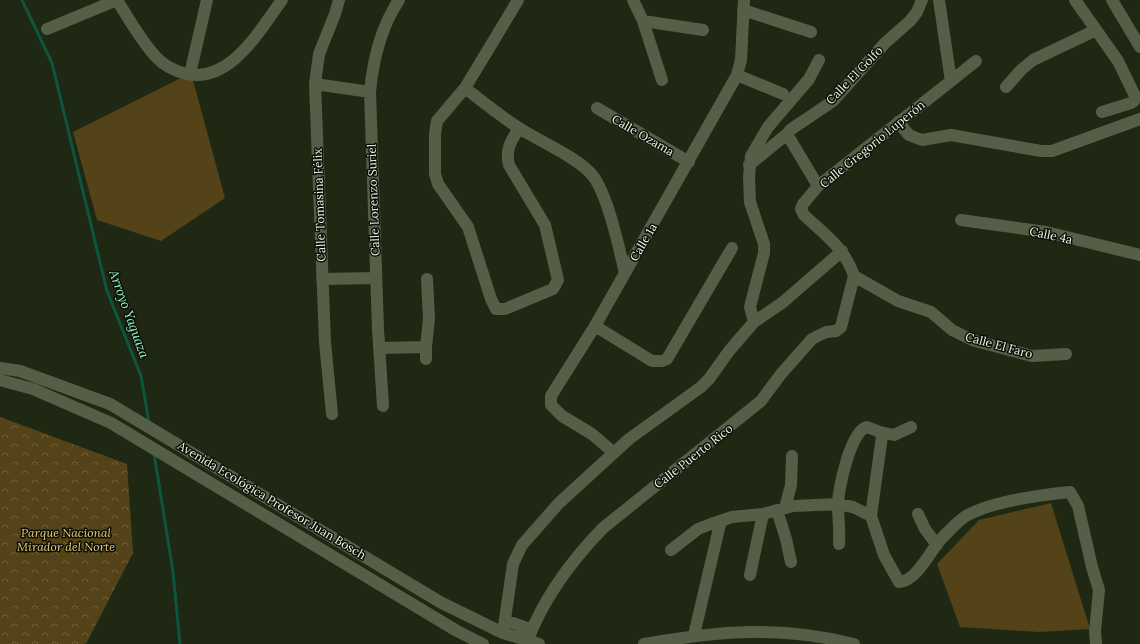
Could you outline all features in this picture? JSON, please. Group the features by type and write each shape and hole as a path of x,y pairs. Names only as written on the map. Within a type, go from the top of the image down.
{"street":[{"path":"47,29 117,0 157,58 173,70 190,74 209,74 221,69 249,44 282,0"},
{"path":"190,74 207,0"},
{"name":"Calle Tomasina Félix","path":"332,414 325,342 315,84 319,54 336,14 339,0"},
{"name":"Calle Lorenzo Suriel","path":"383,406 376,278 370,92 373,63 391,12 399,0"},
{"path":"518,0 465,88 437,121 435,134 435,174 438,184 468,227 491,300 496,309 505,309 553,289 558,280 545,224 509,166 506,157 508,147 519,128"},
{"path":"633,0 643,21 662,80"},
{"name":"Calle El Golfo","path":"749,165 790,130 833,101 885,43 910,21 917,12 922,0"},
{"path":"939,0 951,81"},
{"path":"1075,0 1118,61 1135,99 1131,103 1102,112"},
{"path":"1112,0 1140,48"},
{"path":"744,5 811,32"},
{"name":"Calle 1a","path":"614,453 592,434 562,416 551,405 554,391 625,274 737,75 741,60 744,5"},
{"path":"643,21 703,30"},
{"path":"1006,87 1020,70 1033,60 1096,30"},
{"path":"754,322 750,307 764,253 764,244 750,202 749,165 755,146 768,127 809,79 819,60"},
{"name":"Calle Gregorio Luperón","path":"854,276 849,262 842,251 804,215 801,209 803,204 818,186 976,61"},
{"path":"737,75 783,94"},
{"path":"315,84 370,92"},
{"path":"465,88 519,128 578,163 593,175 601,192 612,225 625,274"},
{"name":"Calle Ozama","path":"597,108 689,162"},
{"path":"898,122 909,135 922,140 951,135 1041,151 1052,151 1140,119"},
{"path":"787,134 818,186"},
{"name":"Calle 4a","path":"961,220 1046,232 1140,255"},
{"path":"594,326 652,361 662,361 667,359 732,248"},
{"path":"503,634 510,575 516,554 522,545 559,503 629,439 701,387 754,322 782,303 842,251"},
{"name":"Calle El Faro","path":"854,276 898,301 931,312 952,330 972,340 1032,356 1066,354"},
{"name":"Calle Puerto Rico","path":"533,643 532,630 547,600 565,572 584,548 602,528 761,401 781,374 812,339 826,332 836,331 841,327 854,276"},
{"path":"322,279 376,278"},
{"path":"380,348 426,353 429,318 427,279"},
{"name":"Avenida Ecológica Profesor Juan Bosch","path":"0,368 20,371 110,404 440,602 503,634 533,643"},
{"name":"Avenida Ecológica Profesor Juan Bosch","path":"0,380 33,388 111,423 457,631 483,644"},
{"path":"839,544 838,504 842,478 848,456 860,431 868,427 880,432 894,435 911,427"},
{"path":"880,432 882,436 871,516 884,555 899,582 904,581 921,567 937,545 965,517 988,506 1070,492 1078,506 1092,567 1099,590 1095,631 1096,644"},
{"path":"791,562 781,509 791,485 792,456"},
{"path":"244,504 254,490"},
{"path":"671,550 698,529 723,520 751,514 763,514 792,506 838,504 853,507 871,516"},
{"path":"750,575 763,514"},
{"path":"918,514 925,528 937,545"},
{"path":"694,635 720,524 723,520"},
{"path":"504,620 532,630"},
{"path":"644,644 694,635 761,631 789,632 823,636 854,644"}],"green space":[{"path":"191,73 225,198 161,241 97,220 73,132"},
{"name":"Parque Nacional Mirador del Norte","path":"0,417 127,464 133,553 87,642 84,644 0,644"},
{"path":"1051,503 1090,629 1039,632 960,627 937,564 979,520"}],"waterway":[{"name":"Arroyo Yaguaza","path":"22,0 52,63 107,291 141,376 149,423"},
{"name":"Arroyo Yaguaza","path":"154,453 173,572 180,644"}]}
